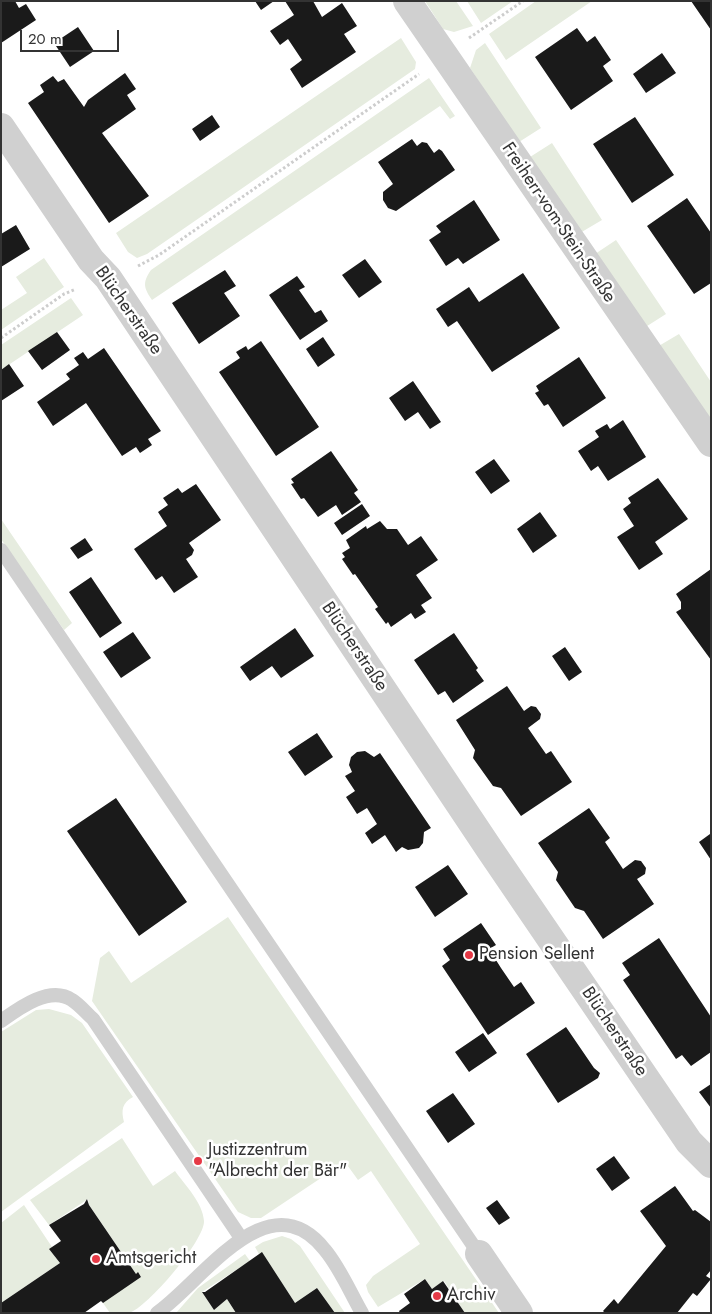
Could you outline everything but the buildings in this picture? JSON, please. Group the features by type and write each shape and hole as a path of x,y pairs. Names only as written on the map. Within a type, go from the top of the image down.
{"street":[{"name":"Freiherr-vom-Stein-Straße","path":"407,1 711,443"},
{"name":"Blücherstraße","path":"1,127 91,260 108,278 516,888 689,1142 711,1164"},
{"path":"479,1254 519,1313"}],"lane":[{"path":"1,550 479,1254"},
{"path":"1,1021 20,1008 46,995 71,998 93,1018 241,1238"},
{"path":"157,1313 172,1302 214,1260 241,1238 264,1227 288,1226 308,1233 325,1250 362,1313"}],"path":[{"path":"1,338 64,294 108,278 159,255 523,1"}],"shaded area":[{"path":"425,1 456,1 473,26 454,32 443,29"},
{"path":"467,1 513,1 481,23"},
{"path":"536,1 592,1 506,60 489,34"},
{"path":"401,38 416,62 415,69 147,254 137,258 128,252 116,233"},
{"path":"485,43 541,128 519,142 470,68 476,50"},
{"path":"429,78 455,116 450,119 440,106 152,300 145,285 146,278 151,270"},
{"path":"552,143 602,220 580,233 530,157"},
{"path":"616,240 666,314 644,328 595,254"},
{"path":"44,258 64,287 1,330 1,310 27,293 16,277"},
{"path":"71,298 83,315 1,370 1,345"},
{"path":"679,334 711,382 711,424 657,347"},
{"path":"1,519 72,623 64,630 1,539"},
{"path":"228,917 499,1313 465,1313 444,1281 432,1289 425,1279 378,1307 368,1292 366,1285 373,1276 420,1244 371,1171 358,1180 345,1162 261,1218 251,1218 238,1212 92,1001 100,958 109,951 131,983"},
{"path":"49,1009 71,1015 82,1023 133,1097 123,1107 124,1122 1,1212 1,1032 36,1010"},
{"path":"122,1138 153,1186 175,1171 197,1201 204,1221 202,1230 195,1243 161,1287 129,1313 110,1313 103,1303 106,1299 141,1277 138,1273 136,1274 89,1205 88,1199 49,1225 30,1200"},
{"path":"24,1205 52,1247 49,1249 60,1263 1,1303 1,1223"},
{"path":"282,1236 291,1239 300,1246 345,1313 335,1313 317,1288 295,1303 262,1253 259,1254 255,1247 263,1242"},
{"path":"245,1254 250,1261 202,1292 214,1310 227,1299 236,1313 176,1313 198,1288"}],"place":[{"name":"Pension Sellent","path":"469,955"},
{"name":"Justizzentrum \"Albrecht der Bär\"","path":"198,1161"},
{"name":"Amtsgericht","path":"96,1259"},
{"name":"Archiv","path":"437,1296"}]}
